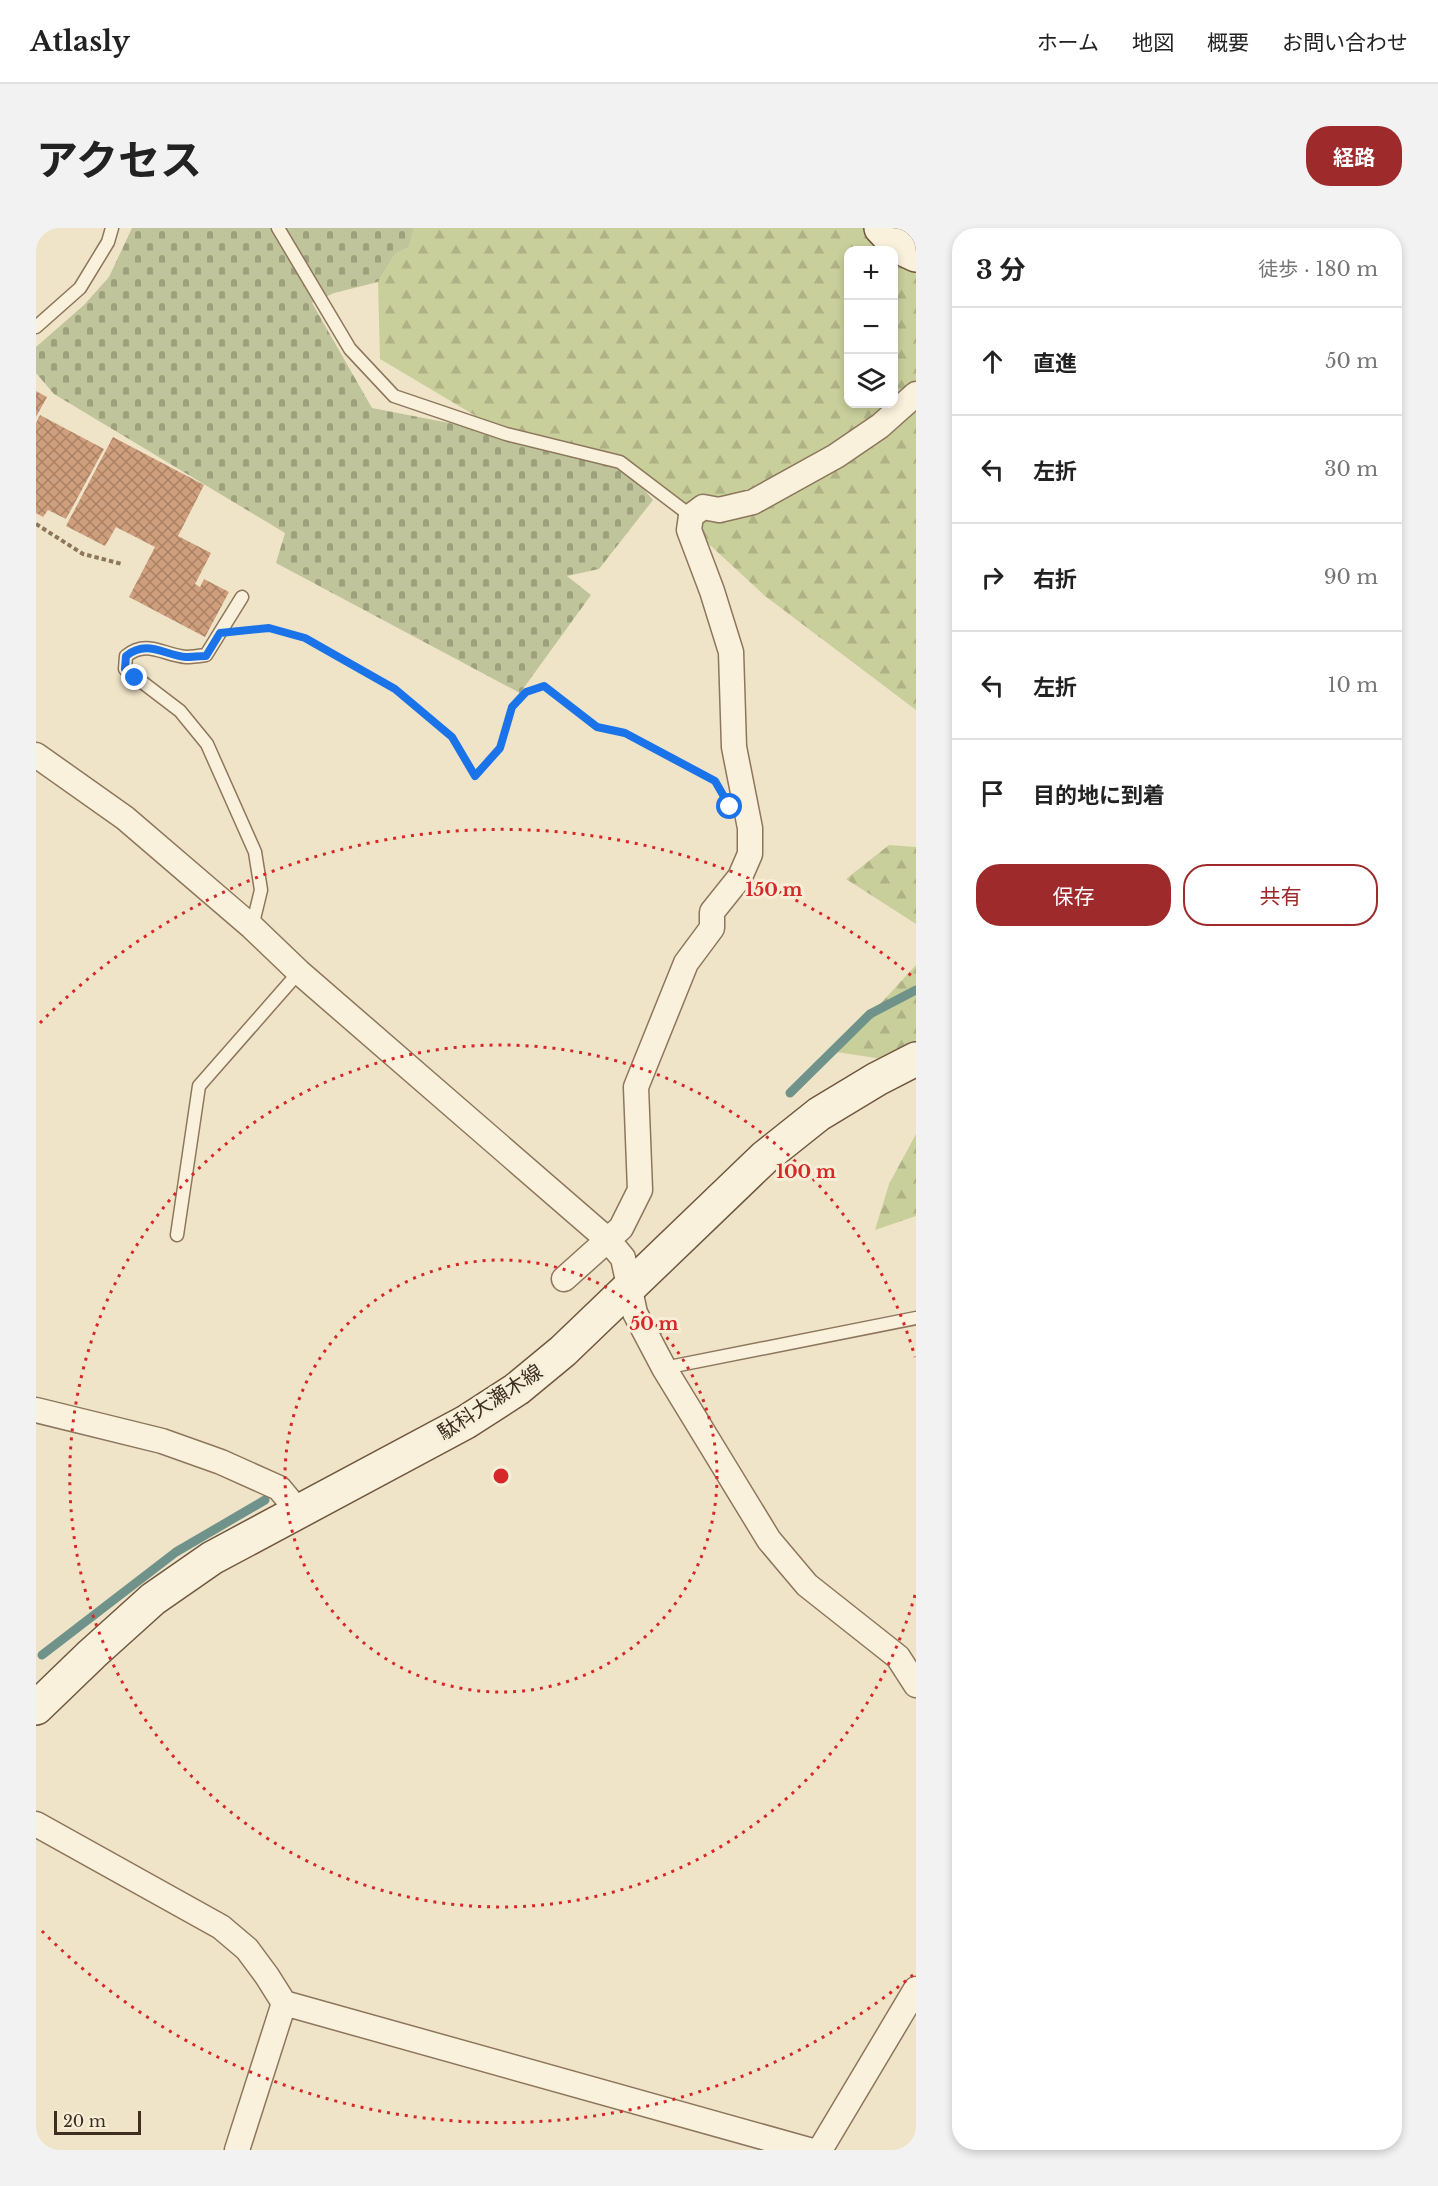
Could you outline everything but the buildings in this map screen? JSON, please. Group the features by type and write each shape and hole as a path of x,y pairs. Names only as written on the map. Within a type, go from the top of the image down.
{"main road":[{"path":"881,228 899,247 916,255"},
{"name":"駄科大瀬木線","path":"36,1708 92,1653 153,1599 212,1558 466,1422 517,1389 563,1351 765,1157 819,1114 877,1079 916,1059"}],"street":[{"path":"564,1279 621,1228 640,1190 636,1087 686,963 712,928 712,912 740,877 750,854 750,828 734,747 731,652 712,591 689,530 691,516 703,507 719,510 753,502 845,450 880,426 916,394"},
{"path":"36,755 125,818 608,1240 623,1258 635,1313 664,1368 770,1540 807,1585 907,1651 916,1685"},
{"path":"36,1410 162,1441 221,1462 279,1488 299,1512"},
{"path":"36,1824 221,1928 247,1949 284,2003 809,2150"},
{"path":"820,2150 916,1989"},
{"path":"237,2150 284,2003"}],"lane":[{"path":"36,327 80,288 108,242 112,228"},
{"path":"278,228 350,349 394,396 506,434 620,462 691,516"},
{"path":"242,597 206,656 187,657 149,648 135,649 126,656 125,669 180,711 207,744 255,852 261,890 252,927"},
{"path":"177,1235 199,1086 299,972"},
{"path":"664,1368 916,1318"}],"path":[{"path":"36,524 83,554 122,564"},
{"path":"220,633 269,628 305,638 395,689 452,737 475,776 500,748 512,707 526,692 544,686 597,727 625,733 715,781"}],"green space":[{"path":"132,228 414,228 409,247 395,254 378,282 334,293 312,303 372,408 506,434 620,462 653,500 599,569 567,576 591,595 520,693 276,563 285,533 54,394 36,373 36,347 84,305 109,277"},
{"path":"414,228 916,228 916,710 765,596 620,462 506,434 380,359 378,282 395,254 409,247"},
{"path":"889,845 916,847 916,924 846,879"},
{"path":"916,965 916,1064 836,1052"},
{"path":"916,1134 916,1216 875,1230 889,1184"}],"waterway":[{"path":"790,1093 870,1014 916,990"},
{"path":"42,1655 176,1552 265,1500"}],"route":[{"path":"135,678 125,669 126,656 135,649 149,648 187,657 206,656 220,633 269,628 305,638 395,689 452,737 475,776 500,748 512,707 526,692 544,686 597,727 625,733 715,781 730,807"}]}
